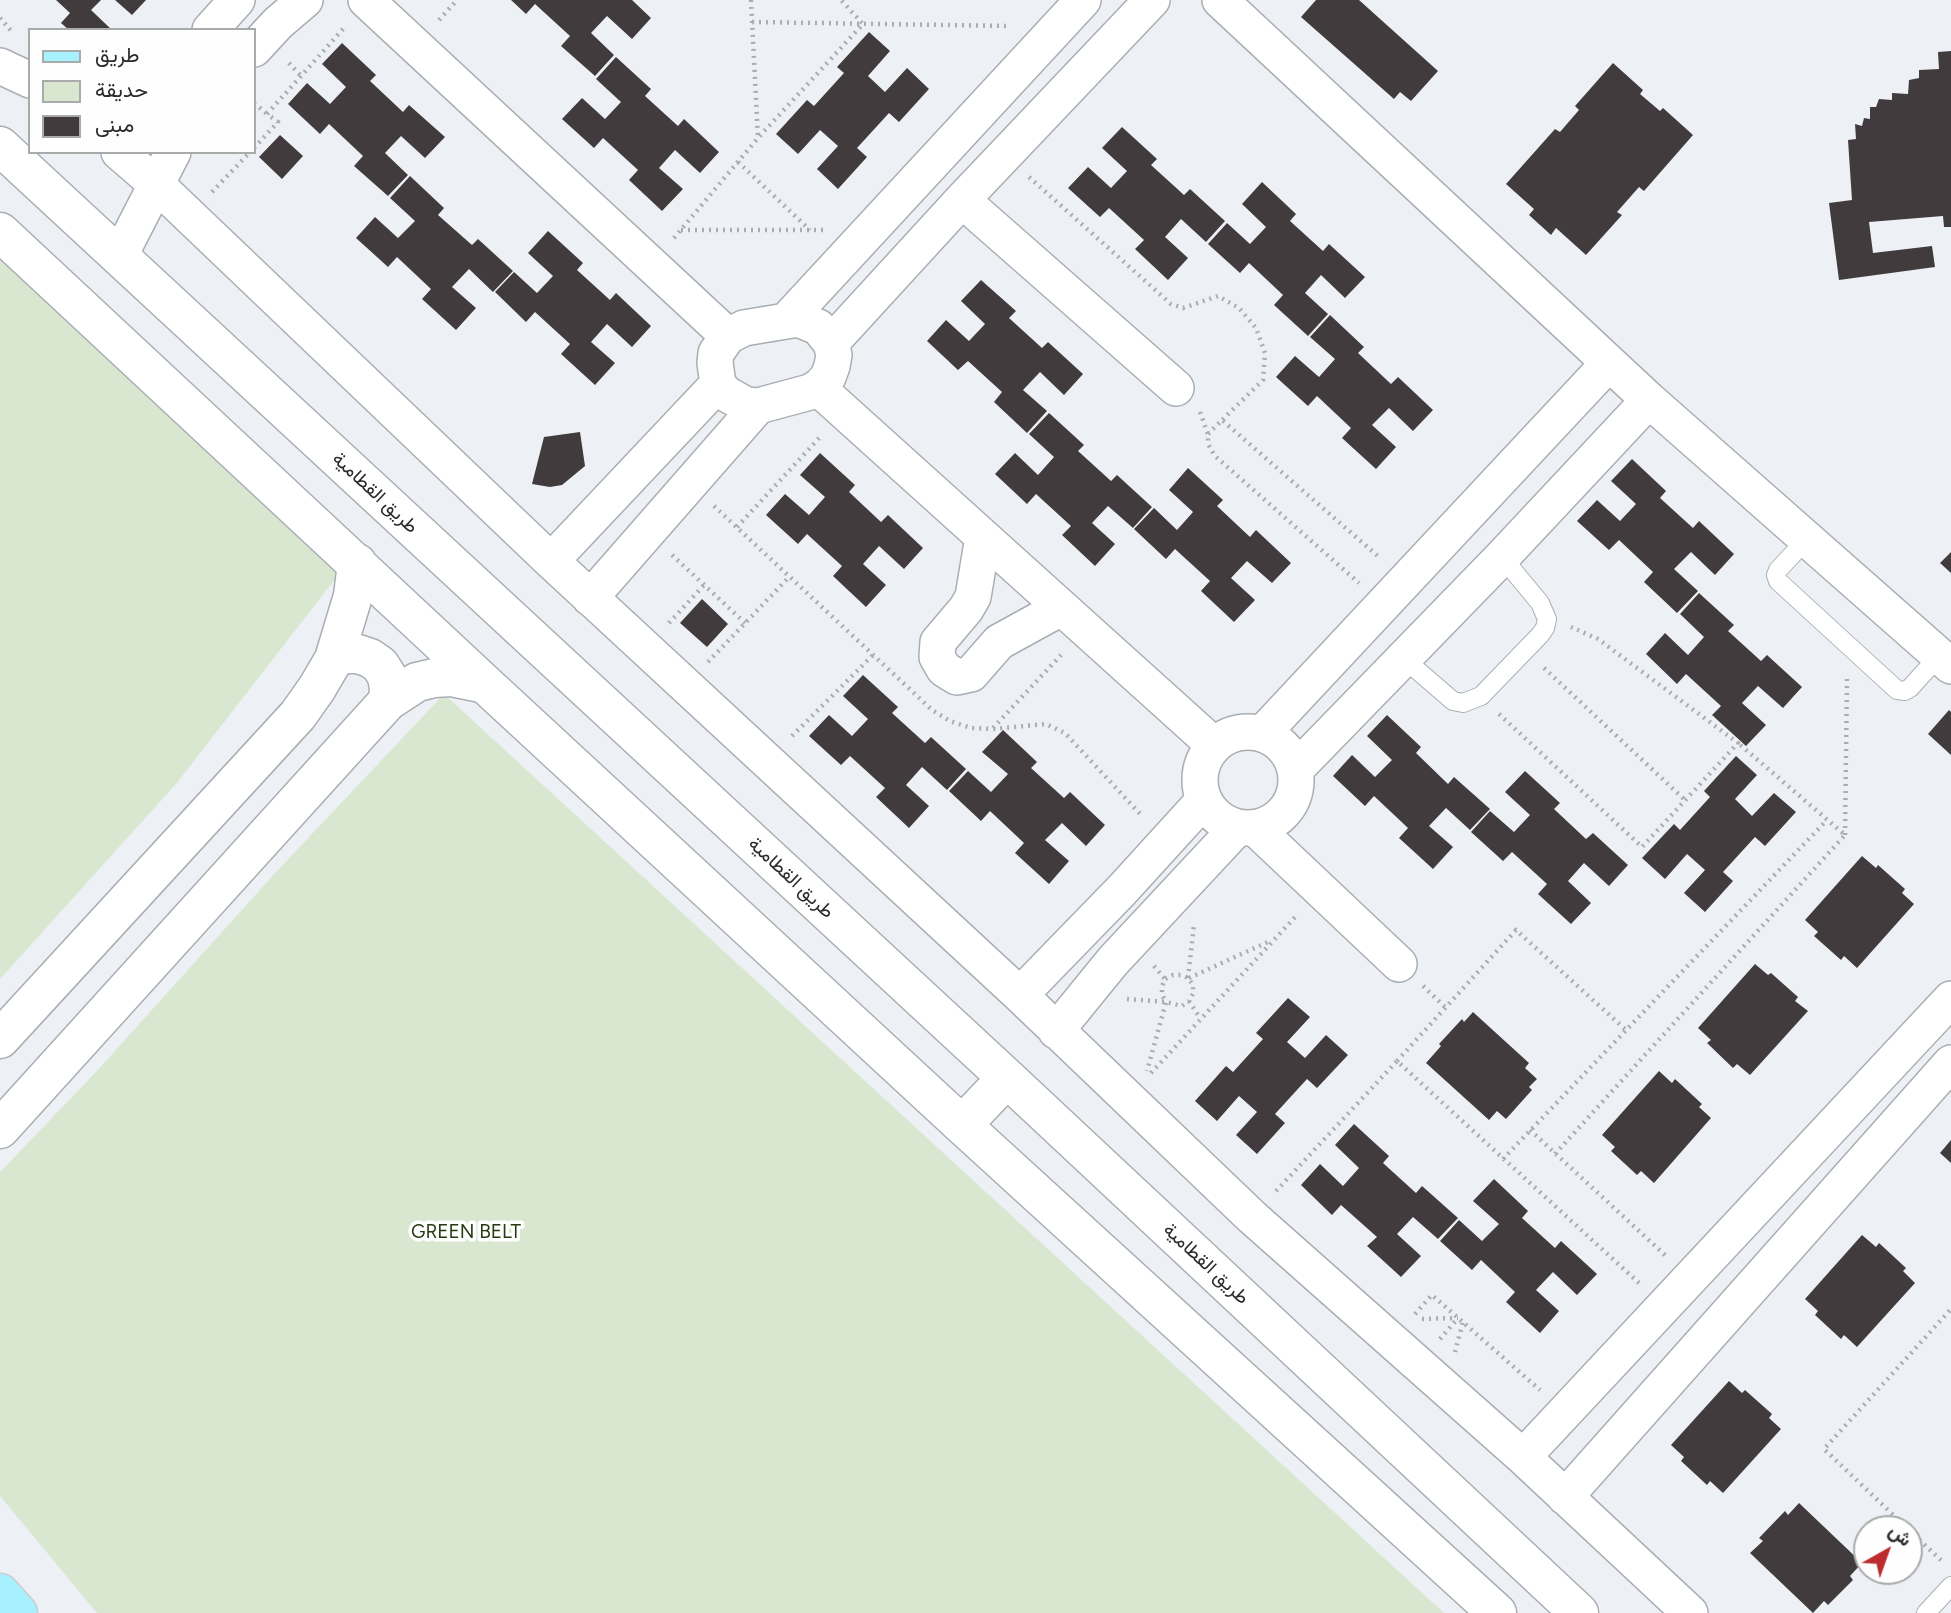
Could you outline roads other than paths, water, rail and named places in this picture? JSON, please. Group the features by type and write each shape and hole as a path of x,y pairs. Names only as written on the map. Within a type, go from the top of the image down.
{"main road":[{"path":"0,1593 18,1613"}],"street":[{"path":"212,28 237,0"},
{"path":"251,0 267,19 278,23"},
{"path":"256,47 305,0"},
{"path":"787,320 1083,0"},
{"path":"831,343 1152,0"},
{"path":"1220,0 1649,400 1945,661"},
{"path":"367,1 728,336"},
{"path":"0,66 28,78"},
{"name":"طريق القطامية","path":"0,146 1007,1078 1579,1613"},
{"path":"121,154 190,216 590,598 1020,995 1252,1217 1523,1457 1690,1613"},
{"path":"119,257 172,154"},
{"path":"962,200 1176,388"},
{"path":"0,232 962,1125 1497,1613"},
{"path":"798,319 818,327 831,343 834,355 828,377 810,392 758,406 746,405 735,401 718,384 715,374 716,353 728,336 744,328 798,319"},
{"path":"1262,734 1609,363"},
{"path":"551,561 718,384"},
{"path":"818,388 1214,746"},
{"path":"1295,770 1502,557 1649,400"},
{"path":"590,598 758,406"},
{"path":"983,537 973,597 938,642 937,656 944,669 957,677 971,674 999,642 1073,619"},
{"path":"0,1039 298,715 334,659 353,596 357,563"},
{"path":"334,659 345,654 358,654 380,665 387,676 390,689 388,701"},
{"path":"0,1129 388,701 417,682 434,678 451,677 485,684"},
{"path":"1056,1031 1119,954 1247,827 1268,824 1287,807 1294,796 1295,770 1284,747 1262,734 1241,732 1222,739 1201,766 1200,789 1204,800 1218,817 1247,827 1321,890 1399,964"},
{"path":"1020,995 1122,890 1204,800"},
{"path":"1523,1457 1951,999"},
{"path":"1565,1497 1951,1063"},
{"path":"962,1125 1007,1078"}],"lane":[{"path":"1807,539 1778,570 1777,581 1897,690 1905,691 1945,661"},
{"path":"1403,658 1453,701 1463,703 1481,696 1540,635 1547,619 1540,603 1502,557"},
{"path":"1926,1613 1951,1586"}],"park label":[{"name":"GREEN BELT","path":"466,1232"}]}
